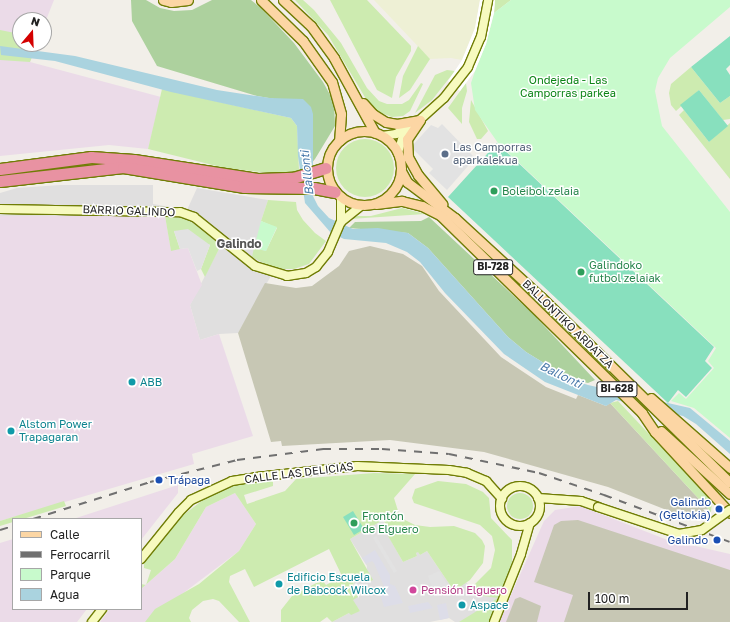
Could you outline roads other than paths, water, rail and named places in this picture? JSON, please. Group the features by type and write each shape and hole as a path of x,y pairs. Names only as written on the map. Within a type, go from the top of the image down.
{"highway":[{"path":"0,169 91,158 134,160 244,187 314,188 338,194"},
{"path":"0,181 123,167 194,175 272,179 293,178 326,168"}],"main road":[{"path":"163,0 171,2 188,0"},
{"path":"261,0 303,41 332,82 341,114 339,140 328,158 326,168 329,181 338,194"},
{"path":"283,0 311,26 364,105 379,119 397,124 420,120"},
{"path":"344,76 378,134 398,153"},
{"path":"420,120 407,139 408,157 418,175 440,200 445,211"},
{"path":"339,140 356,132 378,134"},
{"name":"BI-728","path":"338,194 361,206 376,204 393,191 401,171 398,153"},
{"name":"BALLONTIKO ARDATZA","path":"401,171 407,182 445,211 541,297 730,483"},
{"name":"BALLONTIKO ARDATZA","path":"376,204 402,201 422,206 440,215 593,366"},
{"name":"BI-628","path":"593,366 642,413"},
{"path":"617,371 730,468"},
{"path":"642,413 730,494"},
{"path":"642,413 655,432 730,511"}],"street":[{"path":"398,153 403,135 454,86 475,52 485,22 488,0"},
{"path":"378,134 396,134 420,120"},
{"path":"338,194 341,222"},
{"path":"341,222 361,206"},
{"name":"BARRIO GALINDO","path":"0,209 165,210 184,213 207,227 255,266 281,276 306,273 316,266 328,252 341,222"},
{"name":"CALLE LAS DELICIAS","path":"142,558 179,512 191,500 232,481 357,466 449,470 467,473 486,481 502,499"},
{"path":"494,622 521,554 530,523 540,511 538,498 532,491 521,487 509,490 502,499 501,512 508,522 519,526 530,523"},
{"path":"538,498 581,501 679,534 702,530 730,511"},
{"path":"92,622 101,610"}],"water":[{"name":"Ballonti","path":"0,46 12,48 12,52 45,52 75,56 217,90 270,98 303,99 311,107 313,114 313,196 318,206 329,218 353,229 378,228 408,233 428,248 508,337 526,352 570,379 588,385 690,408 730,441 730,454 696,424 683,416 616,400 606,406 545,382 504,354 445,293 420,262 407,252 386,243 344,239 331,233 305,203 298,156 297,126 291,118 171,92 55,61 1,55"}],"railway":[{"path":"36,518 150,482 237,460 323,449 382,449 449,454 539,473 604,495 730,542"},
{"path":"0,530 12,526"}],"place":[{"name":"Las Camporras aparkalekua","path":"445,154"},
{"name":"Boleibol zelaia","path":"494,191"},
{"name":"Galindoko futbol zelaiak","path":"581,272"},
{"name":"ABB","path":"132,382"},
{"name":"Alstom Power Trapagaran","path":"11,431"},
{"name":"Trápaga","path":"159,480"},
{"name":"Galindo (Geltokia)","path":"719,509"},
{"name":"Frontón de Elguero","path":"354,523"},
{"name":"Galindo","path":"717,540"},
{"name":"Edificio Escuela de Babcock Wilcox","path":"279,584"},
{"name":"Pensión Elguero","path":"413,590"},
{"name":"Aspace","path":"462,605"}],"district":[{"name":"Galindo","path":"239,244"}],"park label":[{"name":"Ondejeda - Las Camporras parkea","path":"568,87"}]}
